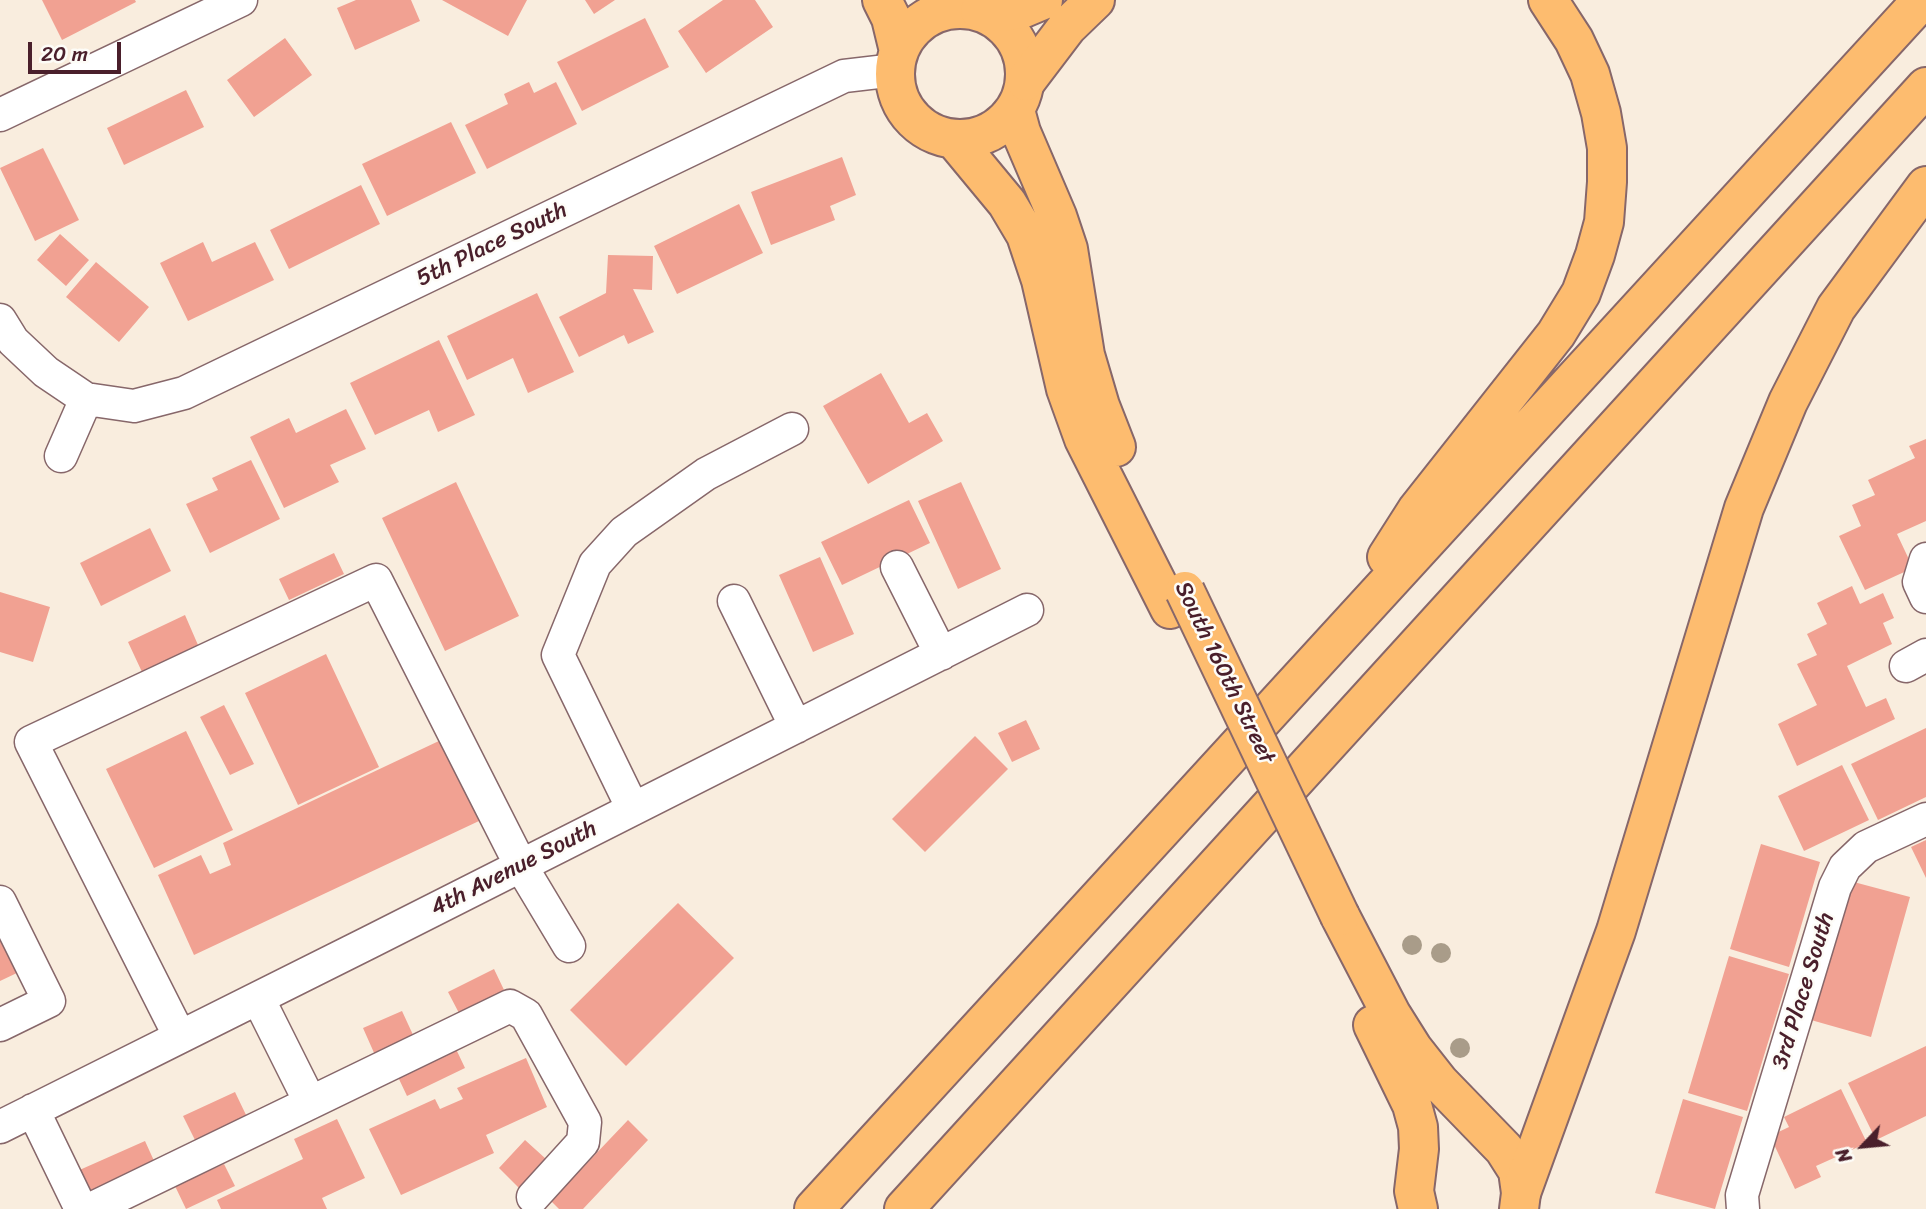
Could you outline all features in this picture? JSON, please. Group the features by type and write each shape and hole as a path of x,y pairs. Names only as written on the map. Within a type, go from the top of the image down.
{"main road":[{"path":"882,0 891,18 897,60 897,90 905,108 918,123 935,134 954,139 989,133 1004,124 1067,27 1094,0"},
{"path":"897,60 908,34 922,20 940,11 962,6 1003,12 1024,8 1043,0"},
{"path":"1334,641 1417,510 1556,334 1581,293 1595,256 1604,222 1607,182 1607,148 1601,113 1590,74 1574,40 1548,0"},
{"path":"814,1209 1922,0"},
{"path":"962,6 1000,21 1015,38 1024,58 1021,95"},
{"path":"904,1209 1926,87"},
{"name":"South 160th Street","path":"1021,95 1033,164 1057,216 1068,249 1086,355 1100,406 1178,600 1333,925 1412,1105 1418,1127 1419,1149 1414,1191 1418,1209"},
{"name":"South 160th Street","path":"954,139 1007,203 1026,235 1041,280 1066,390 1084,439 1178,600"},
{"path":"1518,1204 1616,931 1744,508 1788,402 1836,308 1926,186"},
{"name":"South 160th Street","path":"1333,925 1413,1049 1439,1082 1504,1149 1518,1171 1518,1204"}],"street":[{"path":"0,115 241,0"},
{"name":"5th Place South","path":"86,399 134,406 184,393 844,76 897,60"},
{"path":"0,320 13,341 46,372 86,399 61,456"},
{"path":"633,809 558,655 595,564 624,532 706,474 792,429"},
{"path":"1926,559 1919,582 1926,597"},
{"path":"897,567 941,654"},
{"path":"180,1037 32,742 376,580 521,866 569,946"},
{"path":"734,601 796,727"},
{"name":"4th Avenue South","path":"0,1126 1027,610"},
{"name":"3rd Place South","path":"1743,1209 1742,1195 1835,887 1845,867 1866,847 1926,819"},
{"path":"0,902 49,1001 0,1025"},
{"path":"258,998 310,1102"},
{"path":"90,1209 510,1006 526,1015 585,1122 583,1142 533,1197"},
{"path":"33,1110 81,1209"}],"building":[{"path":"42,0 135,0 136,2 62,40"},
{"path":"356,0 411,0 420,21 355,50 337,8"},
{"path":"442,0 527,0 508,36"},
{"path":"585,0 615,0 594,14"},
{"path":"723,0 755,0 773,27 706,73 678,31"},
{"path":"645,18 669,67 582,111 557,62"},
{"path":"285,38 312,75 254,117 227,80"},
{"path":"529,82 534,93 556,82 577,124 487,169 465,125 508,104 504,94"},
{"path":"186,90 204,127 124,165 107,128"},
{"path":"451,122 476,173 387,216 362,164"},
{"path":"43,148 79,220 35,241 0,168"},
{"path":"842,157 856,195 830,206 835,220 771,245 751,192"},
{"path":"361,185 380,224 289,269 270,230"},
{"path":"739,204 763,253 677,294 654,246"},
{"path":"60,234 89,260 66,286 37,260"},
{"path":"203,242 212,262 255,242 274,280 188,321 160,263"},
{"path":"608,255 653,256 652,290 633,289 654,332 628,344 624,335 579,357 559,317 606,293"},
{"path":"96,262 149,307 119,342 66,297"},
{"path":"537,293 574,372 528,393 513,358 467,380 447,336"},
{"path":"439,340 475,415 438,432 429,410 375,435 350,383"},
{"path":"881,373 909,423 927,413 943,441 868,484 823,406"},
{"path":"346,409 366,449 330,465 339,482 284,508 250,437 289,418 296,433"},
{"path":"1926,439 1926,521 1897,534 1913,568 1865,590 1839,536 1861,526 1852,505 1875,495 1868,480 1915,458 1909,446"},
{"path":"251,460 280,519 210,553 186,504 218,490 212,478"},
{"path":"456,482 519,616 445,651 382,518"},
{"path":"961,482 1001,569 958,589 918,501"},
{"path":"909,500 930,543 842,585 821,542"},
{"path":"150,528 171,571 101,606 80,563"},
{"path":"334,553 344,574 289,600 279,579"},
{"path":"820,557 854,634 813,652 779,575"},
{"path":"1852,586 1860,604 1883,593 1894,618 1883,623 1892,644 1847,666 1866,707 1886,698 1895,719 1797,766 1778,724 1817,705 1797,664 1817,655 1807,634 1827,624 1817,603"},
{"path":"0,592 50,607 33,662 0,652"},
{"path":"185,615 198,645 142,672 128,642"},
{"path":"326,654 379,767 298,805 245,693"},
{"path":"224,705 254,764 230,775 200,717"},
{"path":"1026,720 1040,749 1012,762 998,733"},
{"path":"1926,728 1926,797 1878,820 1851,764"},
{"path":"186,731 233,830 154,868 106,769"},
{"path":"975,736 1008,769 925,852 892,819"},
{"path":"441,740 479,821 194,955 158,875 201,855 210,874 231,865 223,843"},
{"path":"1842,765 1869,820 1804,851 1778,796"},
{"path":"1926,840 1926,878 1911,847"},
{"path":"1761,844 1820,862 1789,967 1730,949"},
{"path":"1850,881 1910,897 1871,1037 1811,1020"},
{"path":"678,903 734,958 626,1066 570,1010"},
{"path":"0,931 19,972 0,981"},
{"path":"1729,956 1789,974 1747,1111 1688,1093"},
{"path":"494,969 505,992 460,1015 448,992"},
{"path":"402,1011 414,1037 375,1055 363,1028"},
{"path":"1926,1046 1926,1116 1876,1140 1848,1083"},
{"path":"456,1049 465,1068 407,1096 398,1077"},
{"path":"526,1058 547,1107 486,1135 494,1153 401,1195 369,1129 435,1099 440,1109 463,1099 457,1088"},
{"path":"1841,1089 1867,1143 1816,1166 1821,1177 1795,1189 1770,1136 1789,1127 1784,1117"},
{"path":"235,1092 247,1117 196,1142 183,1116"},
{"path":"1683,1099 1743,1117 1715,1209 1655,1193"},
{"path":"337,1119 365,1178 322,1198 327,1209 221,1209 217,1200 303,1159 294,1139"},
{"path":"628,1120 648,1140 583,1209 559,1209 551,1201"},
{"path":"525,1140 546,1159 519,1188 499,1168"},
{"path":"145,1141 155,1163 85,1195 75,1172"},
{"path":"224,1164 235,1186 186,1209 175,1186"}]}
